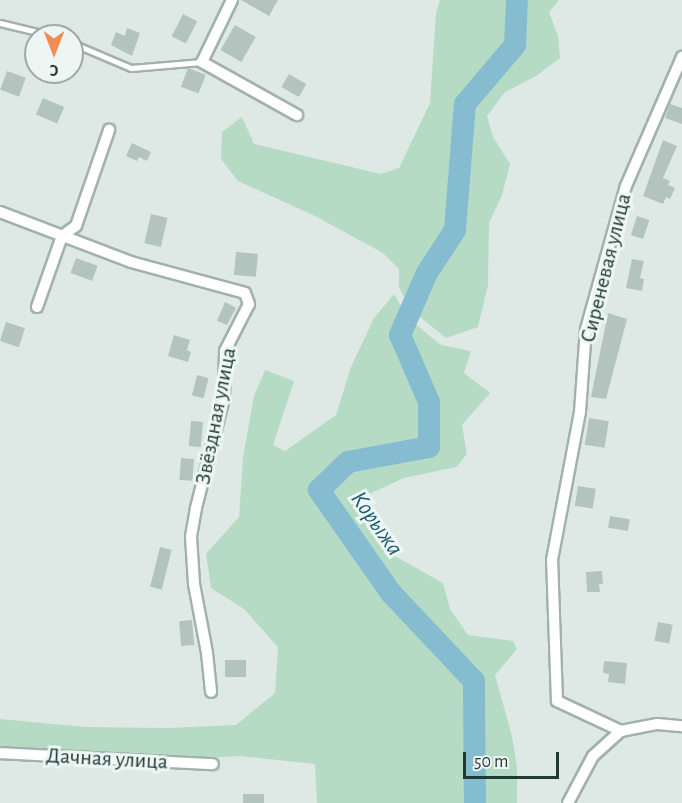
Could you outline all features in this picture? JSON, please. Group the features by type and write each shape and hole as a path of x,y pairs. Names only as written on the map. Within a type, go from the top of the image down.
{"street":[{"path":"232,0 202,62 297,115"},
{"name":"Сиреневая улица","path":"621,731 557,701 552,560 580,412 586,329 626,186 682,57"},
{"path":"37,307 62,236 76,226 109,130"},
{"name":"Звёздная улица","path":"0,212 131,262 246,293 249,304 225,351 224,398 196,508 191,537 194,584 207,653 211,692"},
{"path":"568,803 593,756 621,731 657,724 682,726"},
{"name":"Дачная улица","path":"0,753 213,764"}],"lane":[{"path":"0,22 24,28"},
{"path":"84,49 131,68 202,62"}],"green space":[{"path":"440,0 559,0 549,12 558,36 560,58 536,76 505,92 487,116 493,137 510,164 502,195 489,223 488,285 478,327 446,338 410,309 399,287 399,269 383,253 315,216 238,181 221,159 222,132 242,117 254,144 381,174 399,168 430,103 436,13"},
{"path":"394,294 408,318 441,345 471,351 464,373 490,393 462,425 467,454 456,467 404,478 367,495 366,527 393,555 443,583 450,609 468,635 513,641 517,649 495,675 512,736 517,767 517,803 317,803 315,764 240,756 181,759 46,755 0,748 0,719 85,727 168,728 236,725 275,693 278,647 244,609 211,588 206,554 239,517 243,457 254,396 265,370 294,381 273,445 285,451 336,415 351,367 374,318"}],"building":[{"path":"241,0 278,0 269,16"},
{"path":"183,14 197,21 186,44 172,36"},
{"path":"235,25 256,37 241,62 220,50"},
{"path":"127,28 140,33 132,56 111,45 116,32 125,36"},
{"path":"188,68 206,75 199,93 181,87"},
{"path":"7,71 24,77 19,97 0,90"},
{"path":"289,74 306,84 299,97 282,87"},
{"path":"43,98 64,107 57,124 36,115"},
{"path":"670,104 682,108 682,124 665,118"},
{"path":"663,140 677,146 663,178 670,181 668,185 675,188 670,199 666,197 663,204 643,196"},
{"path":"132,143 151,152 147,161 139,157 137,161 126,156"},
{"path":"151,214 168,218 161,247 144,243"},
{"path":"637,216 649,220 643,239 631,235"},
{"path":"236,252 258,254 256,277 234,275"},
{"path":"76,258 98,266 92,281 71,273"},
{"path":"632,259 644,261 640,278 644,279 642,291 626,288"},
{"path":"225,302 236,308 227,325 217,321"},
{"path":"608,313 627,319 606,399 591,397"},
{"path":"6,322 25,328 19,347 0,341"},
{"path":"174,335 190,340 187,350 191,352 188,362 168,356"},
{"path":"197,375 209,378 204,398 192,395"},
{"path":"589,418 609,421 605,448 585,445"},
{"path":"191,421 203,422 201,447 189,446"},
{"path":"181,458 194,459 192,481 179,480"},
{"path":"578,486 596,489 593,509 575,506"},
{"path":"610,516 630,519 628,531 608,528"},
{"path":"160,547 172,550 162,590 150,587"},
{"path":"602,571 603,584 599,584 600,592 587,592 586,572"},
{"path":"192,620 194,645 181,646 179,621"},
{"path":"658,622 673,625 669,644 654,641"},
{"path":"225,660 246,660 246,677 225,677"},
{"path":"604,661 627,663 625,684 608,682 609,674 603,673"},
{"path":"243,794 264,794 264,803 243,803"}],"waterway":[{"name":"Корыжа","path":"475,803 474,681 391,593 319,490 348,462 429,447 429,402 400,335 427,273 455,230 465,104 515,45 517,0"}]}
